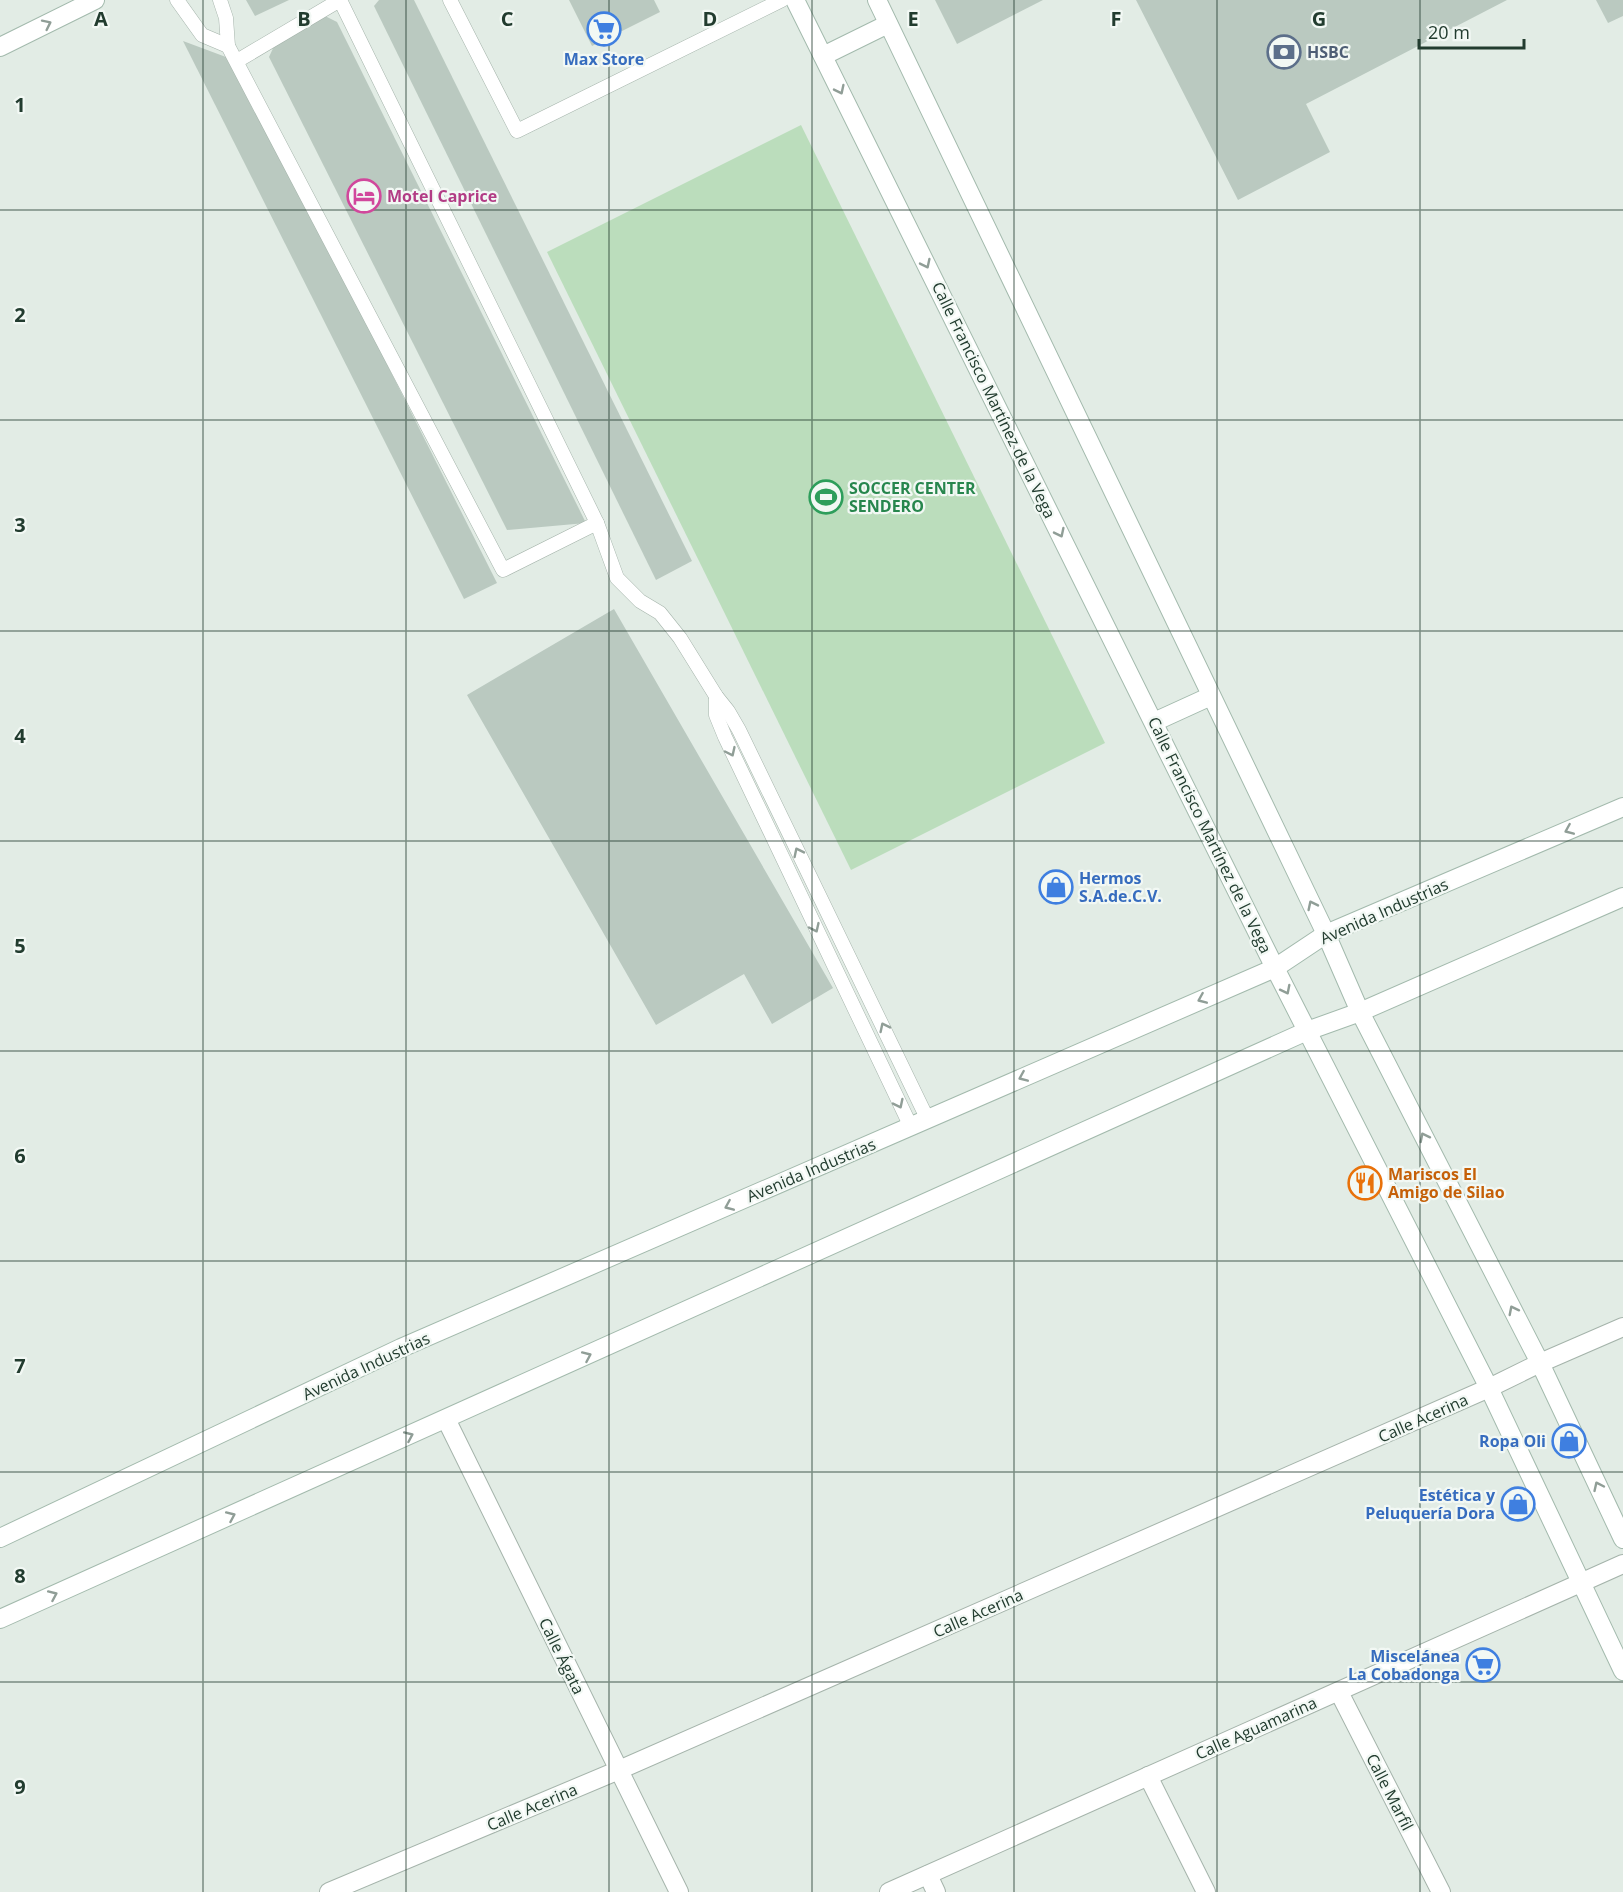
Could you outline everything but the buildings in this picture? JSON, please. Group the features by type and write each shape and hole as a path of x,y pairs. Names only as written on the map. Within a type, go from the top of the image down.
{"main road":[{"path":"0,47 95,0"},
{"name":"Calle Francisco Martínez de la Vega","path":"795,0 1275,968 1490,1388 1623,1671"},
{"path":"877,0 1326,934 1360,1012 1540,1364 1623,1539"},
{"path":"823,56 888,24"},
{"path":"1154,722 1211,696"},
{"name":"Avenida Industrias","path":"0,1538 401,1348 1275,968 1326,934 1623,807"},
{"path":"0,1619 1307,1031 1360,1012 1623,897"},
{"name":"Calle Acerina","path":"329,1892 619,1770 1490,1388 1623,1327"},
{"name":"Calle Ágata","path":"446,1419 679,1892"},
{"name":"Calle Aguamarina","path":"889,1892 1623,1564"},
{"name":"Calle Marfil","path":"1339,1692 1441,1892"},
{"path":"1148,1776 1206,1892"},
{"path":"928,1875 936,1892"}],"lane":[{"path":"177,0 202,35 228,46"},
{"path":"220,0 226,18 228,46 503,570 597,523"},
{"path":"237,61 340,0 597,523 617,578 640,601 660,613 680,638 739,730 919,1122"},
{"path":"450,0 517,132 782,0"},
{"path":"716,696 716,715 725,738 919,1122"}],"green space":[{"name":"SOCCER CENTER SENDERO","path":"801,125 1105,743 851,870 547,252"}],"place":[{"name":"Max Store","path":"604,29"},
{"name":"HSBC","path":"1284,52"},
{"name":"Motel Caprice","path":"364,196"},
{"name":"SOCCER CENTER SENDERO","path":"826,497"},
{"name":"Hermos S.A.de.C.V.","path":"1056,887"},
{"name":"Mariscos El Amigo de Silao","path":"1365,1183"},
{"name":"Ropa Oli","path":"1569,1441"},
{"name":"Estética y Peluquería Dora","path":"1518,1504"},
{"name":"Miscelánea La Cobadonga","path":"1483,1665"}]}
